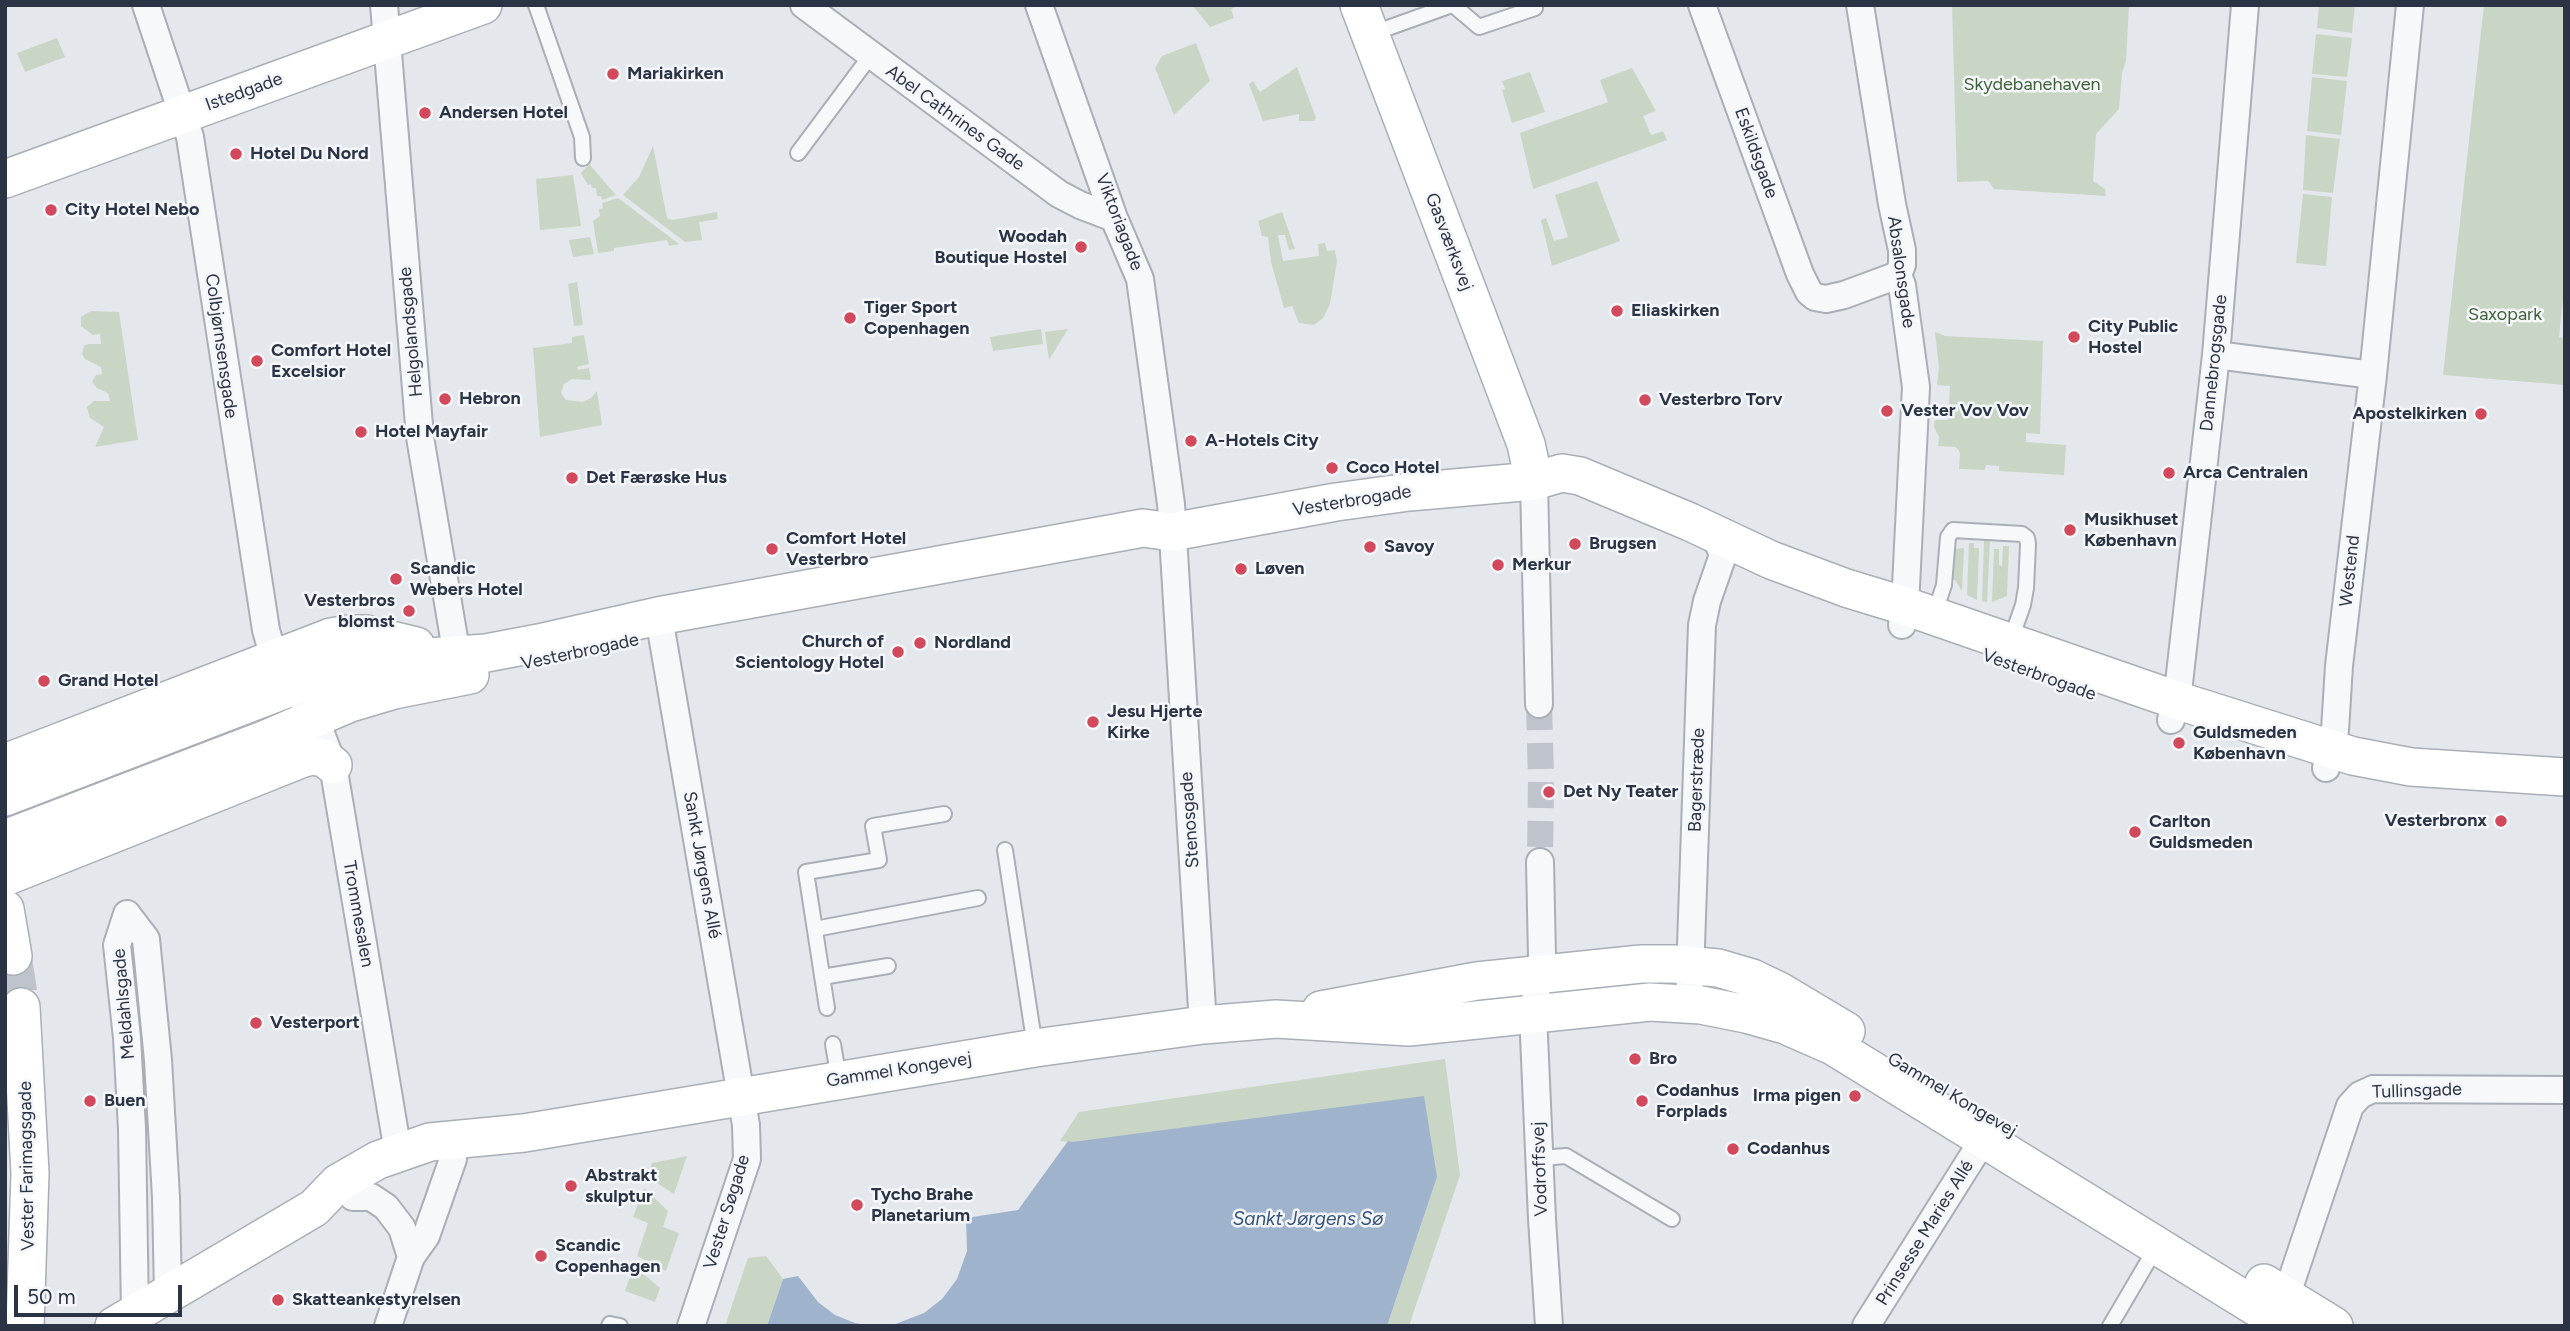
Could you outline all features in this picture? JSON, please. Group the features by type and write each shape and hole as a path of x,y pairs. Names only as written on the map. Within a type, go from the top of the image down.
{"street":[{"name":"Colbjørnsensgade","path":"146,5 190,137 260,607 284,672"},
{"name":"Istedgade","path":"5,179 184,114 385,23 483,5"},
{"name":"Abel Cathrines Gade","path":"804,5 1059,194 1114,218"},
{"name":"Viktoriagade","path":"1039,5 1114,218 1140,279 1162,435 1172,532"},
{"name":"Eskildsgade","path":"1702,5 1800,274 1809,292 1815,297 1826,299 1898,275"},
{"name":"Absalonsgade","path":"1860,5 1902,250 1902,265 1898,275 1912,348 1916,402 1913,616"},
{"name":"Dannebrogsgade","path":"2173,710 2217,355 2245,5"},
{"name":"Westend","path":"2328,758 2373,374 2410,5"},
{"name":"Gasværksvej","path":"1364,20 1526,444 1534,481"},
{"name":"Helgolandsgade","path":"385,23 420,437 457,656"},
{"path":"2217,355 2373,374"},
{"path":"1534,481 1539,704"},
{"name":"Vesterbrogade","path":"5,797 284,672 357,662 457,656 539,643 658,616 1143,528 1172,532 1384,495 1534,481 1568,499 1718,545 1764,579 1826,602 1913,616 2009,643 2173,710 2328,758 2379,780 2565,794"},
{"name":"Vesterbrogade","path":"5,839 350,703 394,690 662,635 1147,547 1172,532"},
{"name":"Stenosgade","path":"1172,532 1203,1025"},
{"name":"Bagerstræde","path":"1689,1004 1702,625 1718,545"},
{"name":"Vesterbrogade","path":"1913,616 2116,702 2173,710"},
{"name":"Sankt Jørgens Allé","path":"662,635 741,1096"},
{"path":"5,763 284,672"},
{"name":"Trommesalen","path":"284,672 315,718 333,765 398,1152"},
{"path":"5,877 301,759 312,756 324,758 333,765"},
{"name":"Vesterbrogade","path":"2328,758 2565,777"},
{"path":"1534,1013 1542,957 1540,862"},
{"path":"5,909 13,956"},
{"name":"Meldahlsgade","path":"125,1320 132,1129 127,1038 117,945 127,914 146,939 160,1087 168,1294"},
{"name":"Gammel Kongevej","path":"314,1208 338,1183 378,1160 430,1142 524,1133 1035,1048 1203,1025 1276,1019 1477,981 1641,964 1690,965 1737,973 1779,990 2157,1246 2287,1311 2334,1326"},
{"name":"Gammel Kongevej","path":"1276,1019 1409,1027 1638,1002 1714,1007 1765,1019 1817,1038 1989,1130 2287,1311"},
{"name":"Vester Farimagsgade","path":"21,1007 30,1172 25,1326"},
{"name":"Vodroffsvej","path":"1534,1013 1549,1326"},
{"name":"Tullinsgade","path":"2287,1311 2350,1106 2360,1095 2373,1089 2565,1090"},
{"name":"Vester Søgade","path":"691,1326 747,1159 746,1125 741,1096"},
{"name":"Prinsesse Maries Allé","path":"1866,1326 1989,1130"},
{"name":"Gammel Kongevej","path":"314,1208 354,1197 524,1133"},
{"path":"388,1326 411,1257 426,1236 453,1159"},
{"path":"354,1197 371,1197 386,1207 402,1228 411,1257"},
{"path":"125,1320 314,1208"}],"lane":[{"path":"536,5 582,137 583,158"},
{"path":"1364,20 1453,5 1479,27 1535,8"},
{"path":"798,153 871,55"},
{"path":"1913,616 1944,585 1948,537 1953,530 2022,534 2027,538 2028,544 2025,595 2009,643"},
{"path":"827,1008 806,872 879,860 873,826 944,814"},
{"path":"1005,850 1035,1048"},
{"path":"815,929 978,898"},
{"path":"822,977 888,966"},
{"path":"832,1044 839,1080"},
{"path":"1541,1158 1566,1157 1672,1219"},
{"path":"2110,1326 2157,1246"},
{"path":"609,1326 620,1326"}],"green space":[{"path":"1241,5 1231,9 1234,18 1210,27 1193,6"},
{"name":"Skydebanehaven","path":"1952,5 2129,5 2126,61 2122,73 2119,109 2096,134 2093,181 2105,189 2106,196 1994,189 1988,181 1957,182"},
{"path":"2319,5 2355,5 2352,33 2317,28"},
{"name":"Saxopark","path":"2484,5 2565,5 2565,278 2559,337 2565,338 2565,385 2443,375"},
{"path":"2316,34 2352,38 2347,77 2312,74"},
{"path":"57,38 65,57 25,72 17,53"},
{"path":"1196,43 1210,81 1174,115 1155,68 1162,56"},
{"path":"1297,67 1316,118 1314,121 1299,121 1299,114 1263,121 1249,84 1253,81 1260,92"},
{"path":"1632,68 1656,111 1643,116 1651,135 1663,131 1667,140 1533,189 1520,133 1608,102 1600,80"},
{"path":"1530,72 1545,112 1512,123 1502,81"},
{"path":"2312,77 2347,81 2341,135 2307,131"},
{"path":"2306,135 2340,139 2333,193 2303,190"},
{"path":"653,146 667,218 672,220 717,212 718,219 699,222 702,240 685,242 623,195 639,177"},
{"path":"589,164 616,195 602,200 601,196 597,196 596,188 588,185 581,173"},
{"path":"573,175 581,226 540,230 536,179"},
{"path":"1597,181 1620,241 1552,266 1541,220 1546,218 1554,241 1568,237 1555,195"},
{"path":"2303,194 2332,197 2326,266 2296,263"},
{"path":"618,198 679,244 669,246 667,240 598,253 593,221 600,216 602,203"},
{"path":"1282,212 1295,249 1289,250 1285,235 1278,235 1283,261 1319,256 1318,244 1325,243 1327,251 1335,250 1337,261 1330,304 1323,318 1314,325 1299,323 1292,306 1284,308 1271,262 1268,237 1262,236 1258,221"},
{"path":"590,237 594,254 573,257 569,240"},
{"path":"577,282 583,325 574,326 568,284"},
{"path":"91,311 119,312 138,440 95,447 104,427 90,418 87,407 94,401 110,401 108,393 97,388 92,382 96,375 102,374 101,367 85,359 82,354 84,346 101,344 100,334 93,335 81,326 81,317"},
{"path":"1041,329 1043,344 993,351 990,337"},
{"path":"1068,329 1049,360 1045,332"},
{"path":"1935,332 1945,336 2043,341 2040,434 2026,433 2026,442 2066,445 2064,475 1999,471 1999,466 1986,465 1985,470 1959,469 1958,449 1938,446 1935,420 1948,420 1950,386 1937,385 1939,367"},
{"path":"584,335 589,364 577,367 578,370 589,368 591,380 572,379 564,384 561,393 566,400 582,402 597,391 602,425 540,437 533,348 572,343 572,337"},
{"path":"1984,540 1990,540 1987,602 1982,601"},
{"path":"1969,543 1974,543 1974,548 1979,548 1977,600 1967,595"},
{"path":"2003,546 2009,546 2007,596 1992,602 1994,549 1999,549 1999,565 2002,566"},
{"path":"1964,548 1962,591 1955,580 1951,580 1953,549"},
{"path":"1445,1059 1460,1175 1409,1326 1387,1326 1437,1177 1434,1172 1060,1141 1079,1112"},
{"path":"687,1156 674,1194 647,1177 652,1163"},
{"path":"644,1188 668,1211 663,1227 679,1233 666,1271 637,1256 648,1223 633,1217"},
{"path":"766,1256 783,1279 767,1326 725,1326 748,1258"},
{"path":"634,1266 660,1288 655,1302 625,1291"}],"water":[{"name":"Sankt Jørgens Sø","path":"1424,1096 1437,1177 1387,1326 871,1326 893,1325 924,1313 942,1299 957,1279 967,1251 966,1218 1018,1210 1068,1141"},
{"path":"798,1276 818,1302 835,1315 871,1326 767,1326 783,1279"}],"tunnel":[{"path":"1539,704 1540,862"},
{"path":"13,956 21,1007"}],"place":[{"name":"Mariakirken","path":"613,74"},
{"name":"Andersen Hotel","path":"425,113"},
{"name":"Hotel Du Nord","path":"236,154"},
{"name":"City Hotel Nebo","path":"51,210"},
{"name":"Woodah Boutique Hostel","path":"1081,247"},
{"name":"Eliaskirken","path":"1617,311"},
{"name":"Tiger Sport Copenhagen","path":"850,318"},
{"name":"City Public Hostel","path":"2074,337"},
{"name":"Comfort Hotel Excelsior","path":"257,361"},
{"name":"Hebron","path":"445,399"},
{"name":"Vesterbro Torv","path":"1645,400"},
{"name":"Vester Vov Vov","path":"1887,411"},
{"name":"Apostelkirken","path":"2481,414"},
{"name":"Hotel Mayfair","path":"361,432"},
{"name":"A-Hotels City","path":"1191,441"},
{"name":"Coco Hotel","path":"1332,468"},
{"name":"Arca Centralen","path":"2169,473"},
{"name":"Det Færøske Hus","path":"572,478"},
{"name":"Musikhuset København","path":"2070,530"},
{"name":"Brugsen","path":"1575,544"},
{"name":"Savoy","path":"1370,547"},
{"name":"Comfort Hotel Vesterbro","path":"772,549"},
{"name":"Merkur","path":"1498,565"},
{"name":"Løven","path":"1241,569"},
{"name":"Scandic Webers Hotel","path":"396,579"},
{"name":"Vesterbros blomst","path":"409,611"},
{"name":"Nordland","path":"920,643"},
{"name":"Church of Scientology Hotel","path":"898,652"},
{"name":"Grand Hotel","path":"44,681"},
{"name":"Jesu Hjerte Kirke","path":"1093,722"},
{"name":"Guldsmeden København","path":"2179,743"},
{"name":"Det Ny Teater","path":"1549,792"},
{"name":"Vesterbronx","path":"2501,821"},
{"name":"Carlton Guldsmeden","path":"2135,832"},
{"name":"Vesterport","path":"256,1023"},
{"name":"Bro","path":"1635,1059"},
{"name":"Irma pigen","path":"1855,1096"},
{"name":"Buen","path":"90,1101"},
{"name":"Codanhus Forplads","path":"1642,1101"},
{"name":"Codanhus","path":"1733,1149"},
{"name":"Abstrakt skulptur","path":"571,1186"},
{"name":"Tycho Brahe Planetarium","path":"857,1205"},
{"name":"Scandic Copenhagen","path":"541,1256"},
{"name":"Skatteankestyrelsen","path":"278,1300"}]}
